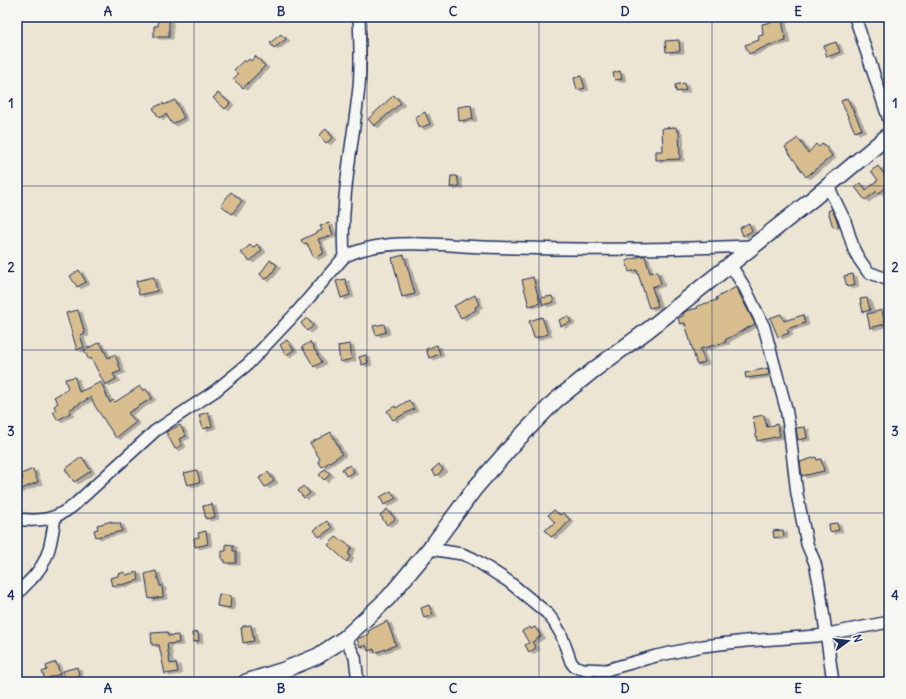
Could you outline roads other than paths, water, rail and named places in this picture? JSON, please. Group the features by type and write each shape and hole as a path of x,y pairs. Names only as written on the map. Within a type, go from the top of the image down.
{"street":[{"path":"344,258 342,235 352,135 359,86 359,17"},
{"path":"855,17 889,120"},
{"path":"249,682 318,656 345,638 388,598 430,549 480,483 518,439 555,401 648,330 828,186 889,135"},
{"path":"828,186 845,221 854,250 859,259 868,272 889,280"},
{"path":"17,519 48,519 62,514 73,506 155,431 215,391 248,364 296,313 344,258 354,252 383,246 411,244 618,250 752,246"},
{"path":"730,264 745,288 764,327 778,377 789,426 796,494 807,544 815,563 820,583 825,635 833,682"},
{"path":"17,595 44,563 55,517"},
{"path":"430,549 462,554 472,558 508,581 548,614 561,634 571,662 574,666 583,669 606,670 656,656 703,646 746,640 811,637 889,622"},
{"path":"345,638 355,657 358,682"}]}
